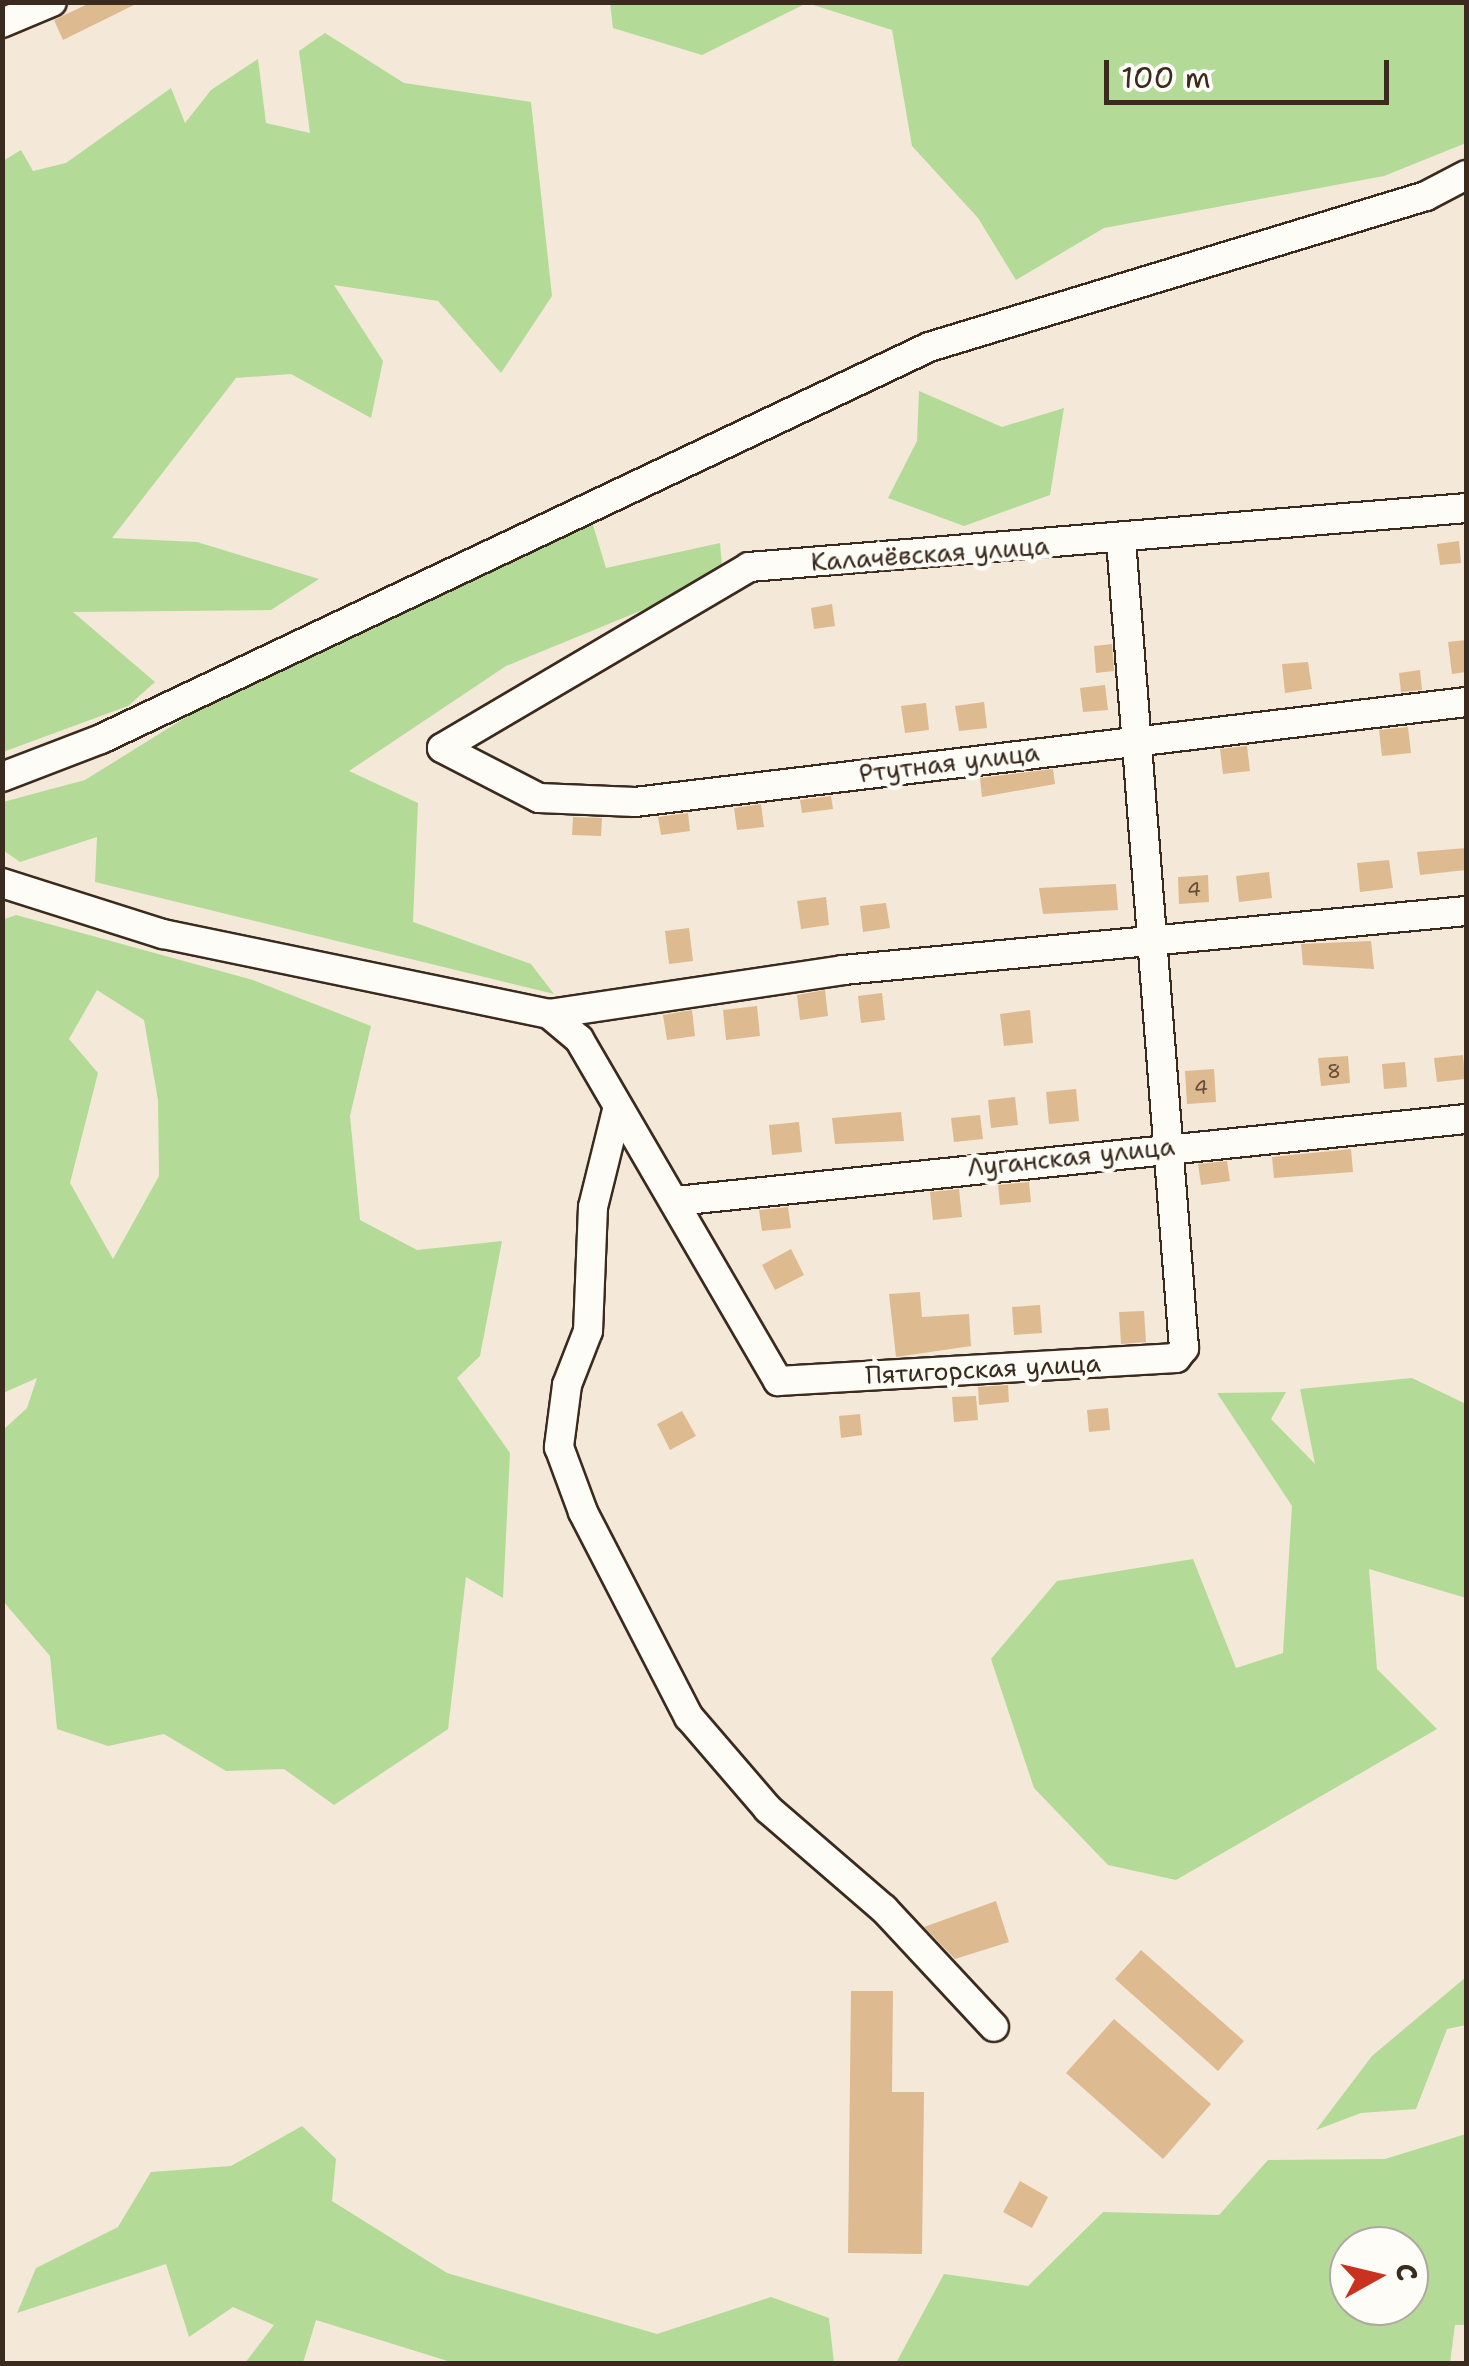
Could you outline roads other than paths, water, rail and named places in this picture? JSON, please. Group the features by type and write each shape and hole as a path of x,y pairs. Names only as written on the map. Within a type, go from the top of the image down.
{"street":[{"path":"2,23 52,2"},
{"path":"2,777 101,740 929,347 1426,196 1466,175"},
{"name":"Калачёвская улица","path":"442,748 749,567 1121,540 1466,508"},
{"path":"1121,540 1141,739 1151,943 1167,1146"},
{"name":"Ртутная улица","path":"442,748 538,798 634,802 1466,702"},
{"path":"2,883 164,934 549,1014 842,970 1466,911"},
{"path":"549,1014 579,1039 618,1110 676,1201"},
{"path":"618,1110 593,1206 588,1331 567,1385 560,1447 583,1512 689,1717 768,1809 884,1909 994,2028"},
{"name":"Луганская улица","path":"676,1201 1167,1146 1466,1120"},
{"name":"Пятигорская улица","path":"676,1201 778,1381 1176,1358 1184,1348 1167,1146"}]}
